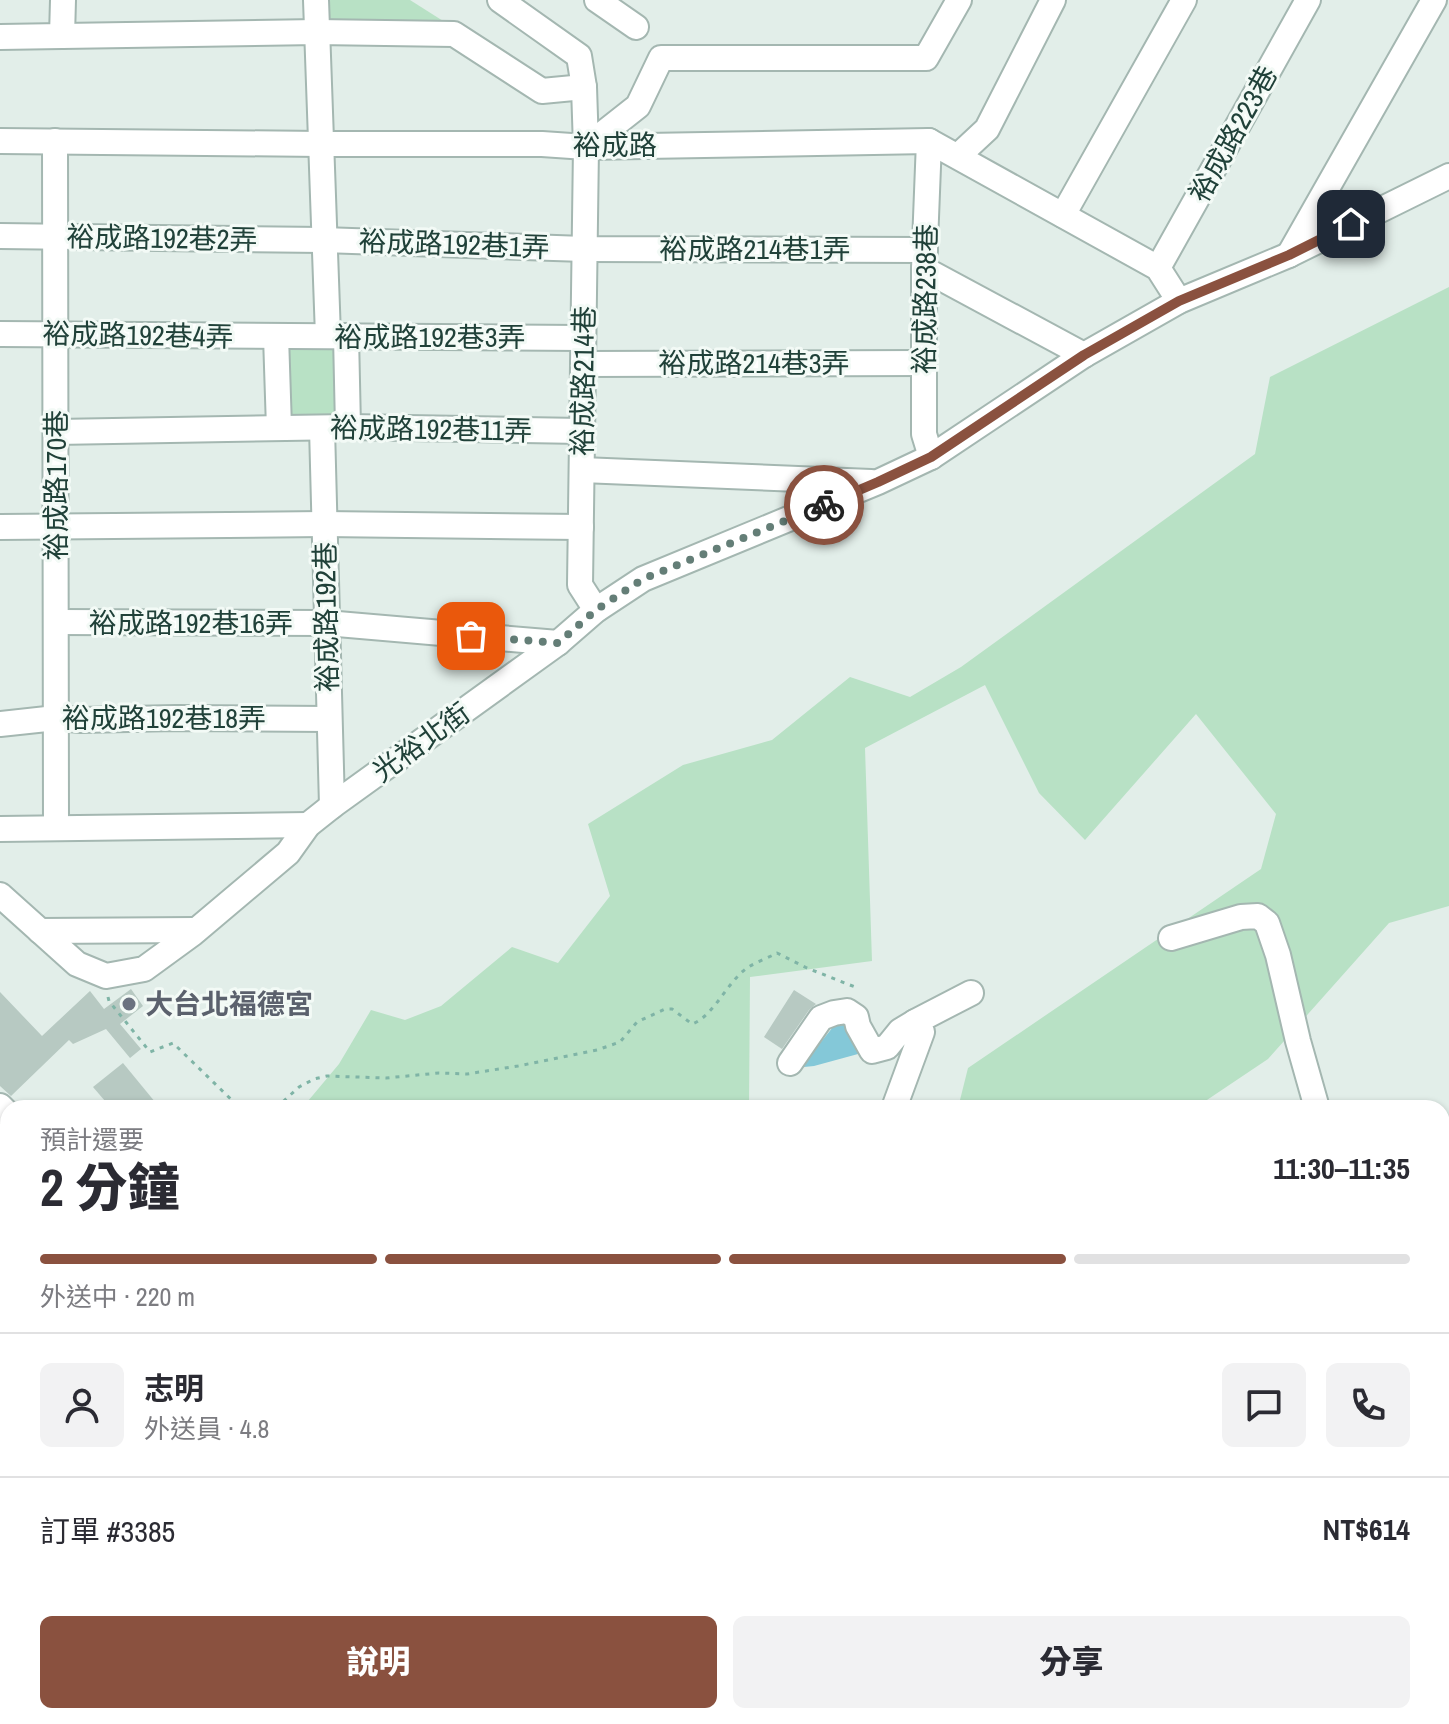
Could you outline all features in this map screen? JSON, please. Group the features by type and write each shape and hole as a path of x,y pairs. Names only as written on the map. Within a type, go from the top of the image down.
{"street":[{"path":"62,36 63,0"},
{"path":"316,0 323,240 348,427"},
{"name":"裕成路214巷","path":"500,0 579,56 584,87 586,147 580,585 596,610"},
{"path":"597,0 636,27"},
{"path":"586,147 638,106 661,58 926,58 959,0"},
{"path":"958,156 987,129 1053,0"},
{"path":"1063,215 1184,0"},
{"name":"裕成路223巷","path":"1158,268 1308,0"},
{"path":"1289,255 1434,0"},
{"path":"0,37 317,32 454,34 542,91 584,87"},
{"name":"裕成路","path":"0,141 542,144 586,147 929,141 1158,268 1179,301"},
{"name":"裕成路170巷","path":"55,141 56,828"},
{"name":"裕成路238巷","path":"929,141 924,434 931,457"},
{"name":"光裕北街","path":"106,976 144,969 288,853 308,825 332,806 558,643 596,610 643,579 931,457 1084,355 1179,301 1289,255 1449,176"},
{"name":"裕成路192巷2弄","path":"0,236 323,240"},
{"name":"裕成路192巷1弄","path":"323,240 584,249"},
{"name":"裕成路214巷1弄","path":"584,249 925,259"},
{"path":"925,259 1084,355"},
{"name":"裕成路192巷4弄","path":"0,334 276,336"},
{"path":"276,336 279,428"},
{"name":"裕成路192巷3弄","path":"276,336 583,338"},
{"name":"裕成路214巷3弄","path":"583,364 924,363"},
{"name":"裕成路192巷11弄","path":"56,432 348,427 582,431"},
{"name":"裕成路192巷","path":"322,428 332,806"},
{"path":"582,470 878,482"},
{"path":"0,527 324,524 581,527"},
{"name":"裕成路192巷16弄","path":"56,622 326,623 558,643"},
{"name":"裕成路192巷18弄","path":"0,724 56,718 329,719"},
{"path":"0,806 8,829 308,825"},
{"path":"0,895 77,964 106,976"},
{"path":"1171,938 1241,917 1258,916 1267,923 1315,1100"},
{"path":"40,931 196,930"},
{"path":"790,1063 821,1018 847,1011 856,1017 872,1051 887,1047 900,1031 971,993"},
{"path":"897,1100 922,1032 915,1022"}],"path":[{"path":"285,1100 299,1087 327,1076 386,1078 467,1074 597,1050 620,1042 637,1022 665,1009 672,1009 692,1024 701,1020 747,968 777,953 855,987 851,1014"},
{"path":"106,976 109,1001 150,1052 173,1043 232,1100"}],"green space":[{"path":"327,0 410,0 451,26 328,24"},
{"path":"1449,287 1449,906 1389,923 1268,1059 1207,1100 960,1100 968,1068 1261,869 1276,814 1196,714 1085,840 1039,793 985,685 865,748 872,961 750,977 749,1100 309,1100 339,1064 371,1010 405,1020 441,1006 512,947 558,963 610,896 588,824 683,765 772,740 850,677 910,697 961,667 1255,454 1270,377"},
{"path":"342,347 342,419 289,417 286,348"}],"water":[{"path":"847,1022 857,1042 858,1054 804,1067 833,1027"}],"building":[{"path":"131,989 143,1006 120,1024 141,1049 130,1058 106,1029 73,1044 69,1040 11,1096 0,1086 0,992 42,1036 90,991 104,1009"},
{"path":"794,990 816,1004 782,1049 764,1037"},
{"path":"123,1063 153,1100 104,1100 93,1087"}],"way so far":[{"path":"471,636 558,643 596,610 643,579 824,505"}],"place":[{"name":"大台北福德宮","path":"129,1004"}],"route":[{"path":"824,505 931,457 1084,355 1179,301 1289,255 1351,224"}]}
